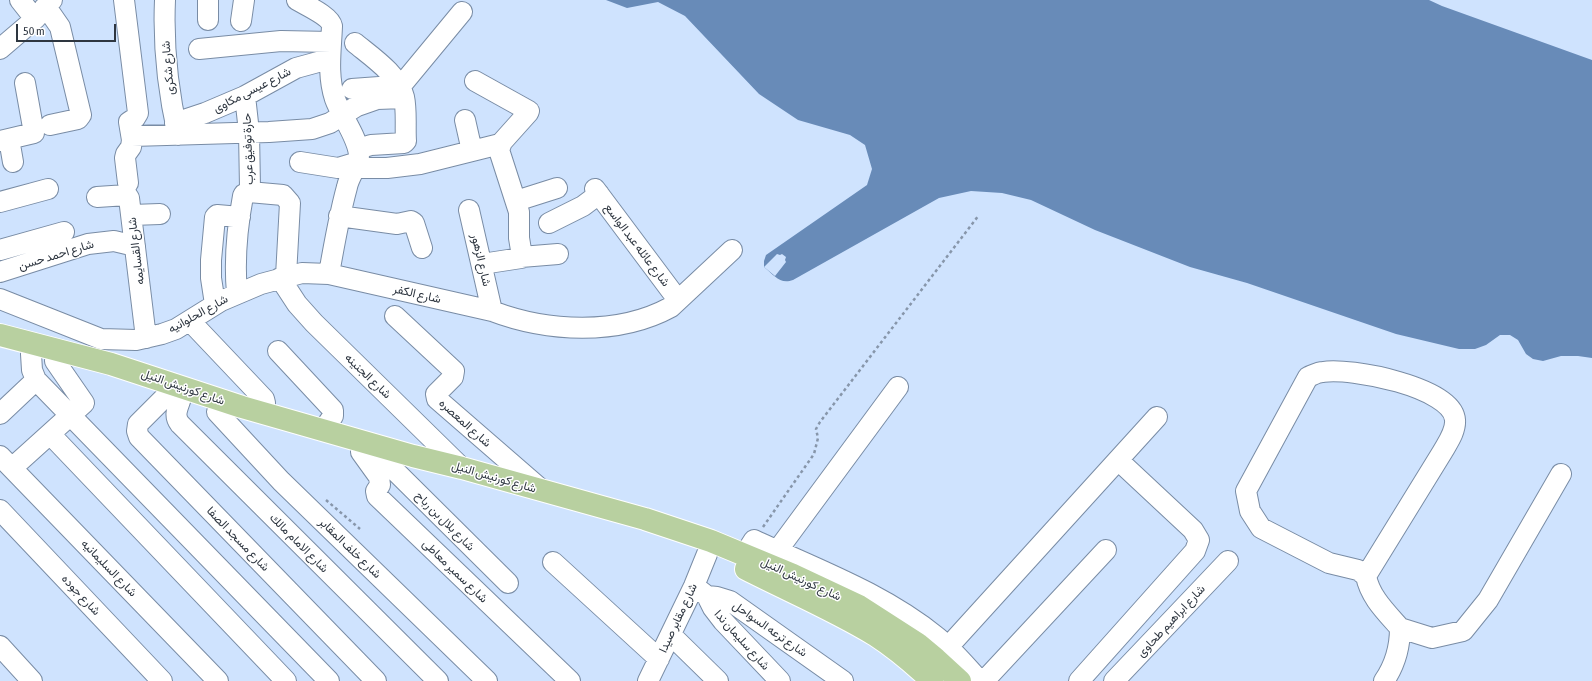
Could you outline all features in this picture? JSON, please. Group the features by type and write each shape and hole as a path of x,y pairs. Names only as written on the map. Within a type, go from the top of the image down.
{"main road":[{"name":"شارع كورنيش النيل","path":"0,335 133,370 262,412 413,456 750,547 855,614 918,644 960,681"},
{"name":"شارع كورنيش النيل","path":"0,346 175,396 217,412 491,489 707,554 742,567 826,608 855,614 875,635 898,652 932,681"}],"street":[{"path":"20,0 43,9 51,14 60,27 80,115 78,119 50,125"},
{"path":"124,0 138,113 130,122 132,144 125,158 128,183"},
{"name":"شارع شكرى","path":"165,0 167,66 177,129"},
{"path":"208,0 208,20"},
{"path":"241,21 244,0"},
{"path":"297,0 331,22 330,51 334,95 342,114 357,160 347,184 339,216 330,274"},
{"path":"0,48 43,9"},
{"path":"132,136 177,129 249,132 312,129 330,123 342,114 357,106 401,90 462,12"},
{"path":"199,49 281,41 330,51"},
{"path":"300,162 338,168 357,160 372,145 406,142 401,90 391,75 355,43"},
{"name":"شارع عيسى مكاوى","path":"177,129 205,113 245,96 330,51"},
{"path":"357,160 387,168 420,164 500,144 529,111 475,81"},
{"path":"13,162 4,140 35,132 25,83"},
{"path":"352,89 401,90"},
{"name":"حارة توفيق عرب","path":"237,293 235,259 240,217 243,196 250,188 249,132 245,96"},
{"path":"465,120 472,151"},
{"path":"500,144 499,152 519,212 521,257"},
{"path":"516,201 557,188"},
{"path":"0,202 48,189"},
{"path":"248,192 283,195 290,203 283,277"},
{"name":"شارع عائله عبد الواسع","path":"549,223 583,206 597,192 678,300"},
{"name":"شارع القسايمه","path":"98,197 128,196 132,214 146,338"},
{"name":"شارع الزهور","path":"469,210 482,264 498,313"},
{"path":"132,214 160,214"},
{"path":"215,304 211,278 215,216 240,217"},
{"path":"339,216 398,224 411,221 414,223 422,248"},
{"path":"0,250 64,232"},
{"name":"شارع احمد حسن","path":"0,272 88,244 114,241 135,246"},
{"name":"شارع الكفر","path":"330,274 543,325 590,328 620,324 659,313 671,307 732,250"},
{"path":"482,264 521,257 558,254"},
{"name":"شارع الحلوانيه","path":"0,299 101,339 125,340 146,338 169,332 190,321 215,304 237,293 283,277 302,273 330,274"},
{"name":"شارع الجنينه","path":"283,277 297,304 314,323 462,468"},
{"name":"شارع المعصره","path":"395,316 454,372 453,377 436,394 437,398 543,491"},
{"path":"190,321 264,399 262,412"},
{"path":"278,351 333,410 333,416 323,430"},
{"path":"31,354 32,370 36,380 328,681"},
{"path":"6,462 50,434 84,402 55,361"},
{"path":"1366,576 1443,451 1453,432 1455,418 1447,404 1425,390 1353,372 1323,372 1308,377 1246,491 1250,510 1261,528 1329,563 1358,570 1366,576 1375,599 1400,636 1391,671 1384,681"},
{"path":"0,414 36,380"},
{"path":"778,551 898,387"},
{"name":"شارع مسجد الصفا","path":"175,396 138,424 137,431 139,437 376,681"},
{"name":"شارع الامام مالك","path":"175,396 177,420 180,424 438,681"},
{"name":"شارع خلف المقابر","path":"217,412 280,481 487,681"},
{"path":"948,647 1157,417"},
{"path":"50,434 286,681"},
{"name":"شارع سمير معاطى","path":"362,452 379,478 380,485 376,491 377,496 570,681"},
{"name":"شارع بلال بن رباح","path":"382,458 508,583"},
{"path":"1079,681 1195,551 1199,540 1193,530 1118,460"},
{"name":"شارع السليمانيه","path":"6,462 218,681"},
{"path":"1400,636 1432,638 1463,631 1488,600 1561,474"},
{"name":"شارع جوده","path":"0,510 162,681"},
{"path":"750,547 778,551 865,591 895,608 948,647 980,681"},
{"path":"984,681 1106,550"},
{"name":"شارع مقابر صيدا","path":"654,674 671,635 700,591 707,554"},
{"name":"شارع ابراهيم طحاوى","path":"1114,681 1228,561"},
{"path":"553,562 654,674"},
{"name":"شارع سليمان ندا","path":"700,591 723,621 780,681"},
{"name":"شارع ترعه السواحل","path":"700,591 730,600 843,681"},
{"path":"671,635 718,681"},
{"path":"0,646 32,681"}],"path":[{"path":"750,547 814,454 818,438 816,429 820,422 979,215"}],"water":[{"path":"606,0 1429,0 1592,60 1592,358 1561,356 1543,361 1533,359 1526,354 1518,340 1510,335 1500,335 1486,345 1475,349 1459,349 1396,334 1247,283 1190,267 1095,230 1031,200 1002,193 971,191 939,198 793,280 781,280 764,267 766,255 867,185 872,169 865,145 850,135 798,120 759,94 685,16 658,2 627,8"}],"pier":[{"path":"777,254 782,254 786,257 786,262 775,276 764,267"}]}
